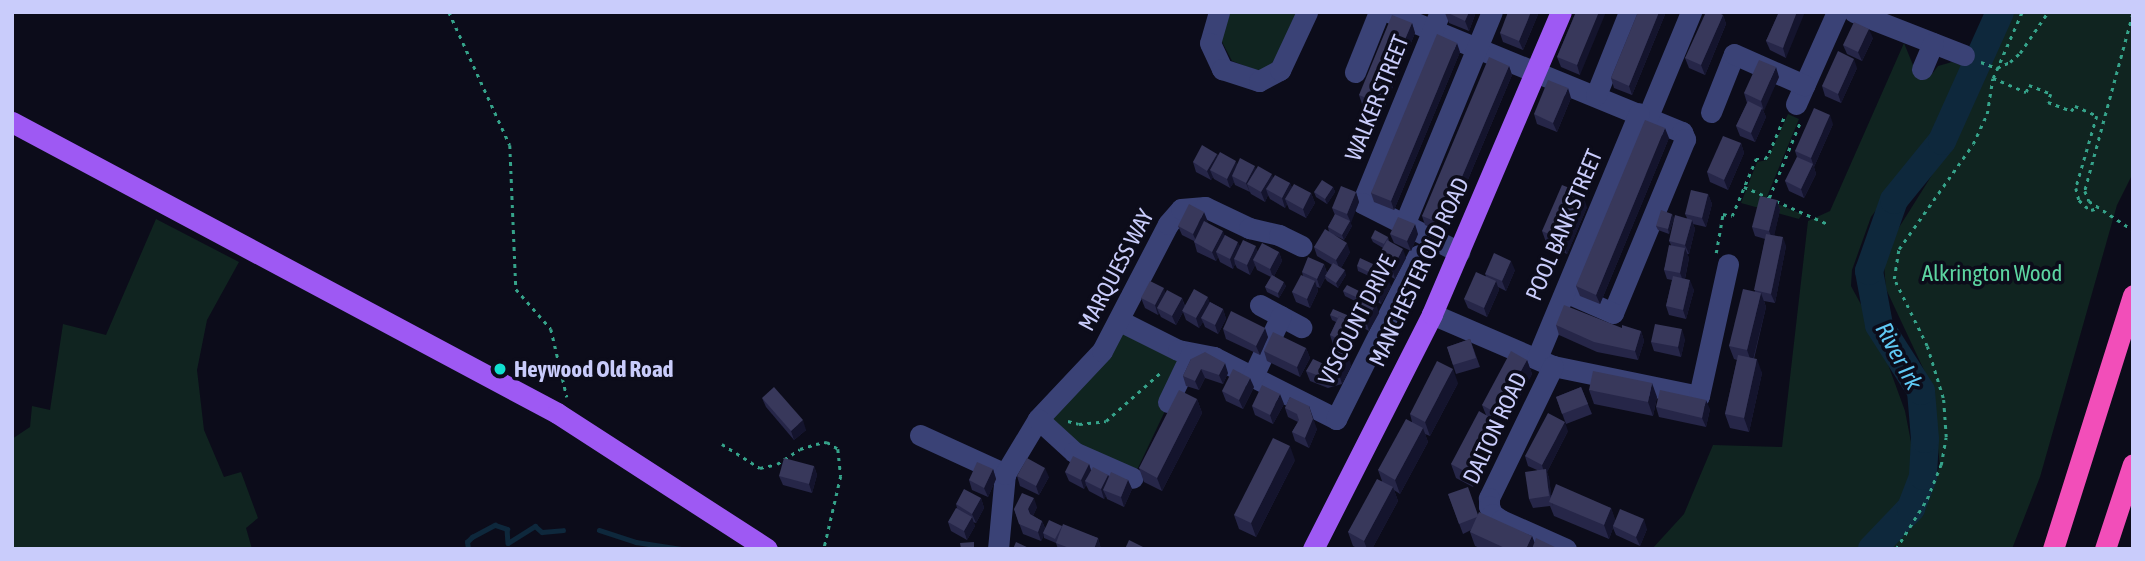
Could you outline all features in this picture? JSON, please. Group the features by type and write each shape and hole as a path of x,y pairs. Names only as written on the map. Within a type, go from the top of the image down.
{"highway":[{"path":"2053,549 2133,295"},
{"path":"2105,549 2133,464"}],"main road":[{"name":"MANCHESTER OLD ROAD","path":"1313,549 1432,314 1561,12"},
{"path":"12,122 557,413 767,549"}],"street":[{"path":"1219,12 1210,43 1222,69 1259,81 1280,70 1307,12"},
{"path":"1355,72 1379,12"},
{"path":"1389,12 1436,21 1478,48 1679,129 1685,139 1613,313 1565,292"},
{"path":"1459,252 1404,225 1492,12"},
{"path":"1596,95 1629,12"},
{"name":"POOL BANK STREET","path":"1545,362 1565,292 1691,12"},
{"path":"1711,112 1734,54 1800,94 1837,12"},
{"path":"1854,12 1964,55"},
{"name":"WALKER STREET","path":"1404,225 1362,203 1436,21"},
{"path":"1922,69 1933,43"},
{"name":"MARQUESS WAY","path":"998,549 1005,474 1043,413 1097,357 1120,321 1168,223 1181,209 1205,207 1249,228 1279,235 1302,247"},
{"name":"VISCOUNT DRIVE","path":"1120,321 1184,352 1214,357 1336,419 1418,255"},
{"path":"1432,314 1545,362 1699,396 1728,264"},
{"path":"1260,305 1301,327"},
{"path":"1253,376 1281,316"},
{"path":"1168,402 1184,352"},
{"name":"DALTON ROAD","path":"1545,362 1489,498 1489,506 1492,513 1501,520 1566,549"},
{"path":"1043,413 1074,452 1133,478"},
{"path":"920,435 1005,474"}],"path":[{"path":"449,12 510,145 516,289 551,329 567,397 557,413"},
{"path":"1896,549 1927,499 1941,465 1946,437 1943,398 1927,346 1894,279 1899,249 1973,144 1987,114 1993,78 2022,12"},
{"path":"1997,68 2020,53 2048,12"},
{"path":"2133,14 2085,191 2089,201 2133,230"},
{"path":"1988,64 1997,68"},
{"path":"1993,78 2026,92 2029,85 2051,94 2048,102 2071,111 2074,106 2097,116 2076,188 2078,200 2091,210 2098,208"},
{"path":"1728,264 1714,251 1723,214 1732,216 1756,159 1765,159 1786,111 1800,94"},
{"path":"1769,198 1802,117 1800,94"},
{"path":"1744,187 1828,224"},
{"path":"1043,413 1079,424 1107,421 1150,379 1184,352"},
{"path":"722,444 760,468 777,464 800,449 816,444 828,442 838,449 841,475 824,549"}],"green space":[{"path":"1229,12 1302,12 1266,74 1232,61 1221,40"},
{"name":"Alkrington Wood","path":"2011,12 2133,12 2133,173 2117,205 2040,477 2012,549 1888,549 1913,520 1940,466 1931,385 1886,289 1883,253 1959,132"},
{"path":"1904,43 1913,65 1932,74 1938,66 1952,62 1963,66 1943,118 1871,217 1852,270 1851,286 1877,334 1905,411 1916,468 1911,490 1887,522 1859,549 1652,549 1684,514 1713,445 1782,447 1808,221 1830,211"},
{"path":"1788,114 1799,119 1766,199 1802,214 1799,219 1741,203 1757,162 1767,160"},
{"path":"156,219 239,262 207,320 197,370 204,430 224,477 241,472 258,518 246,528 252,549 12,549 12,439 30,427 32,406 50,410 63,324 106,335"},
{"path":"1122,329 1183,362 1165,411 1138,468 1132,472 1074,446 1043,418"}],"building":[{"path":"1446,12 1469,12 1465,21"},
{"path":"1508,12 1531,12 1519,41 1500,33"},
{"path":"1576,12 1599,12 1577,65 1557,57"},
{"path":"1638,12 1659,12 1629,86 1611,78"},
{"path":"1706,12 1723,15 1701,65 1685,58"},
{"path":"1779,12 1797,12 1783,48 1766,41"},
{"path":"1392,15 1412,23 1378,103 1359,95"},
{"path":"1854,22 1869,29 1858,52 1843,45"},
{"path":"1437,34 1457,43 1391,201 1371,193"},
{"path":"1838,51 1854,59 1838,94 1822,86"},
{"path":"1489,57 1509,66 1442,224 1422,216"},
{"path":"1759,60 1776,67 1761,101 1744,93"},
{"path":"1548,80 1568,88 1553,123 1534,114"},
{"path":"1748,101 1762,108 1751,133 1736,126"},
{"path":"1814,108 1830,115 1811,158 1795,151"},
{"path":"1645,120 1665,128 1596,295 1576,286"},
{"path":"1723,136 1741,143 1724,180 1707,172"},
{"path":"1202,145 1217,154 1207,171 1193,162"},
{"path":"1220,152 1236,161 1227,179 1210,170"},
{"path":"1797,157 1813,164 1801,189 1785,181"},
{"path":"1240,158 1255,166 1246,183 1232,176"},
{"path":"1258,166 1272,174 1261,192 1247,184"},
{"path":"1275,175 1290,183 1282,198 1266,189"},
{"path":"1322,180 1333,187 1325,199 1314,192"},
{"path":"1294,184 1311,193 1303,209 1285,199"},
{"path":"1562,185 1582,193 1562,240 1542,231"},
{"path":"1341,186 1356,192 1347,214 1332,208"},
{"path":"1691,190 1708,194 1702,218 1685,214"},
{"path":"1760,196 1777,200 1769,231 1752,227"},
{"path":"1189,204 1204,212 1193,234 1178,226"},
{"path":"1661,210 1672,214 1668,229 1656,226"},
{"path":"1335,214 1350,221 1342,235 1328,227"},
{"path":"1675,215 1692,220 1685,245 1669,241"},
{"path":"1398,217 1415,224 1407,241 1390,234"},
{"path":"1204,221 1223,231 1212,252 1194,242"},
{"path":"1325,229 1347,243 1336,260 1314,247"},
{"path":"1375,230 1388,237 1384,244 1371,238"},
{"path":"1766,234 1783,237 1771,294 1754,290"},
{"path":"1225,235 1238,242 1230,259 1216,252"},
{"path":"1243,240 1256,246 1247,265 1234,259"},
{"path":"1387,240 1403,249 1392,269 1376,261"},
{"path":"1262,243 1279,252 1270,269 1253,260"},
{"path":"1669,245 1685,248 1680,273 1664,270"},
{"path":"1494,253 1511,261 1502,281 1485,274"},
{"path":"1308,257 1324,264 1317,279 1302,272"},
{"path":"1360,258 1373,264 1369,272 1357,266"},
{"path":"1333,263 1345,270 1336,283 1325,276"},
{"path":"1372,269 1387,276 1378,295 1363,287"},
{"path":"1476,272 1496,281 1484,308 1464,299"},
{"path":"1272,275 1284,282 1278,293 1265,287"},
{"path":"1301,275 1315,281 1307,299 1292,292"},
{"path":"1673,276 1690,280 1683,310 1666,306"},
{"path":"1150,281 1164,288 1155,305 1141,298"},
{"path":"1347,285 1359,291 1356,297 1343,291"},
{"path":"1194,289 1208,297 1196,318 1182,311"},
{"path":"1743,289 1761,293 1747,350 1729,346"},
{"path":"1167,290 1182,298 1172,316 1157,308"},
{"path":"1359,294 1376,304 1366,321 1349,312"},
{"path":"1210,302 1223,309 1215,325 1201,318"},
{"path":"1564,305 1622,328 1622,325 1641,331 1635,351 1594,342 1556,325"},
{"path":"1333,309 1347,315 1345,319 1330,315"},
{"path":"1231,311 1265,328 1256,346 1223,329"},
{"path":"1339,316 1356,325 1347,343 1330,335"},
{"path":"1655,324 1682,329 1678,347 1651,342"},
{"path":"1273,332 1306,348 1297,367 1264,351"},
{"path":"1470,339 1476,358 1453,365 1447,347"},
{"path":"1337,351 1348,355 1339,374 1325,378 1306,371 1313,359 1326,365 1332,362"},
{"path":"1511,351 1527,360 1498,414 1482,405"},
{"path":"1205,352 1225,363 1219,375 1201,369 1195,381 1183,376 1191,359"},
{"path":"1738,355 1757,359 1744,418 1725,414"},
{"path":"1437,361 1453,369 1425,422 1410,414"},
{"path":"1233,369 1250,378 1239,400 1222,391"},
{"path":"1593,371 1652,383 1648,402 1589,390"},
{"path":"1262,385 1280,394 1270,415 1252,406"},
{"path":"774,387 803,420 791,431 762,398"},
{"path":"1581,387 1588,404 1562,414 1556,397"},
{"path":"1179,390 1197,399 1157,478 1139,468"},
{"path":"1660,390 1706,400 1702,418 1656,407"},
{"path":"1290,397 1309,406 1313,419 1305,438 1292,432 1299,420 1297,414 1285,408"},
{"path":"1479,411 1496,421 1468,473 1451,464"},
{"path":"1548,413 1565,422 1542,465 1525,456"},
{"path":"1406,419 1423,428 1395,480 1378,470"},
{"path":"1273,438 1290,446 1251,523 1234,515"},
{"path":"1073,456 1089,464 1081,480 1065,472"},
{"path":"784,458 814,466 809,484 779,476"},
{"path":"1027,458 1045,468 1036,486 1017,476"},
{"path":"977,462 993,469 984,488 969,480"},
{"path":"1093,467 1108,475 1101,489 1085,481"},
{"path":"1546,469 1549,496 1529,499 1525,472"},
{"path":"1111,472 1128,480 1121,497 1103,490"},
{"path":"1377,479 1393,487 1364,541 1348,532"},
{"path":"1556,484 1611,508 1604,525 1549,502"},
{"path":"1468,487 1478,515 1459,524 1448,494"},
{"path":"964,489 981,498 972,514 956,504"},
{"path":"1022,493 1034,498 1028,509 1030,514 1042,521 1038,532 1019,524 1014,509"},
{"path":"956,508 972,517 964,531 948,522"},
{"path":"1620,509 1644,519 1636,537 1613,526"},
{"path":"1479,512 1532,536 1526,549 1507,549 1470,532"},
{"path":"1049,520 1062,526 1055,539 1043,533"},
{"path":"1063,524 1098,538 1094,549 1072,549 1056,543"},
{"path":"1536,538 1559,549 1532,549"},
{"path":"1129,540 1147,549 1125,549"},
{"path":"974,542 974,549 961,549 960,543"},
{"path":"1016,542 1031,549 1013,549"}],"waterway":[{"name":"River Irk","path":"1872,549 1911,508 1923,476 1925,439 1921,391 1879,325 1869,271 1894,200 1942,141 2000,12"},
{"path":"468,549 467,542 472,537 495,525 507,529 508,543 535,526 542,532 563,530"},
{"path":"599,530 636,542 682,549"}],"place":[{"name":"Heywood Old Road","path":"500,369"}]}
